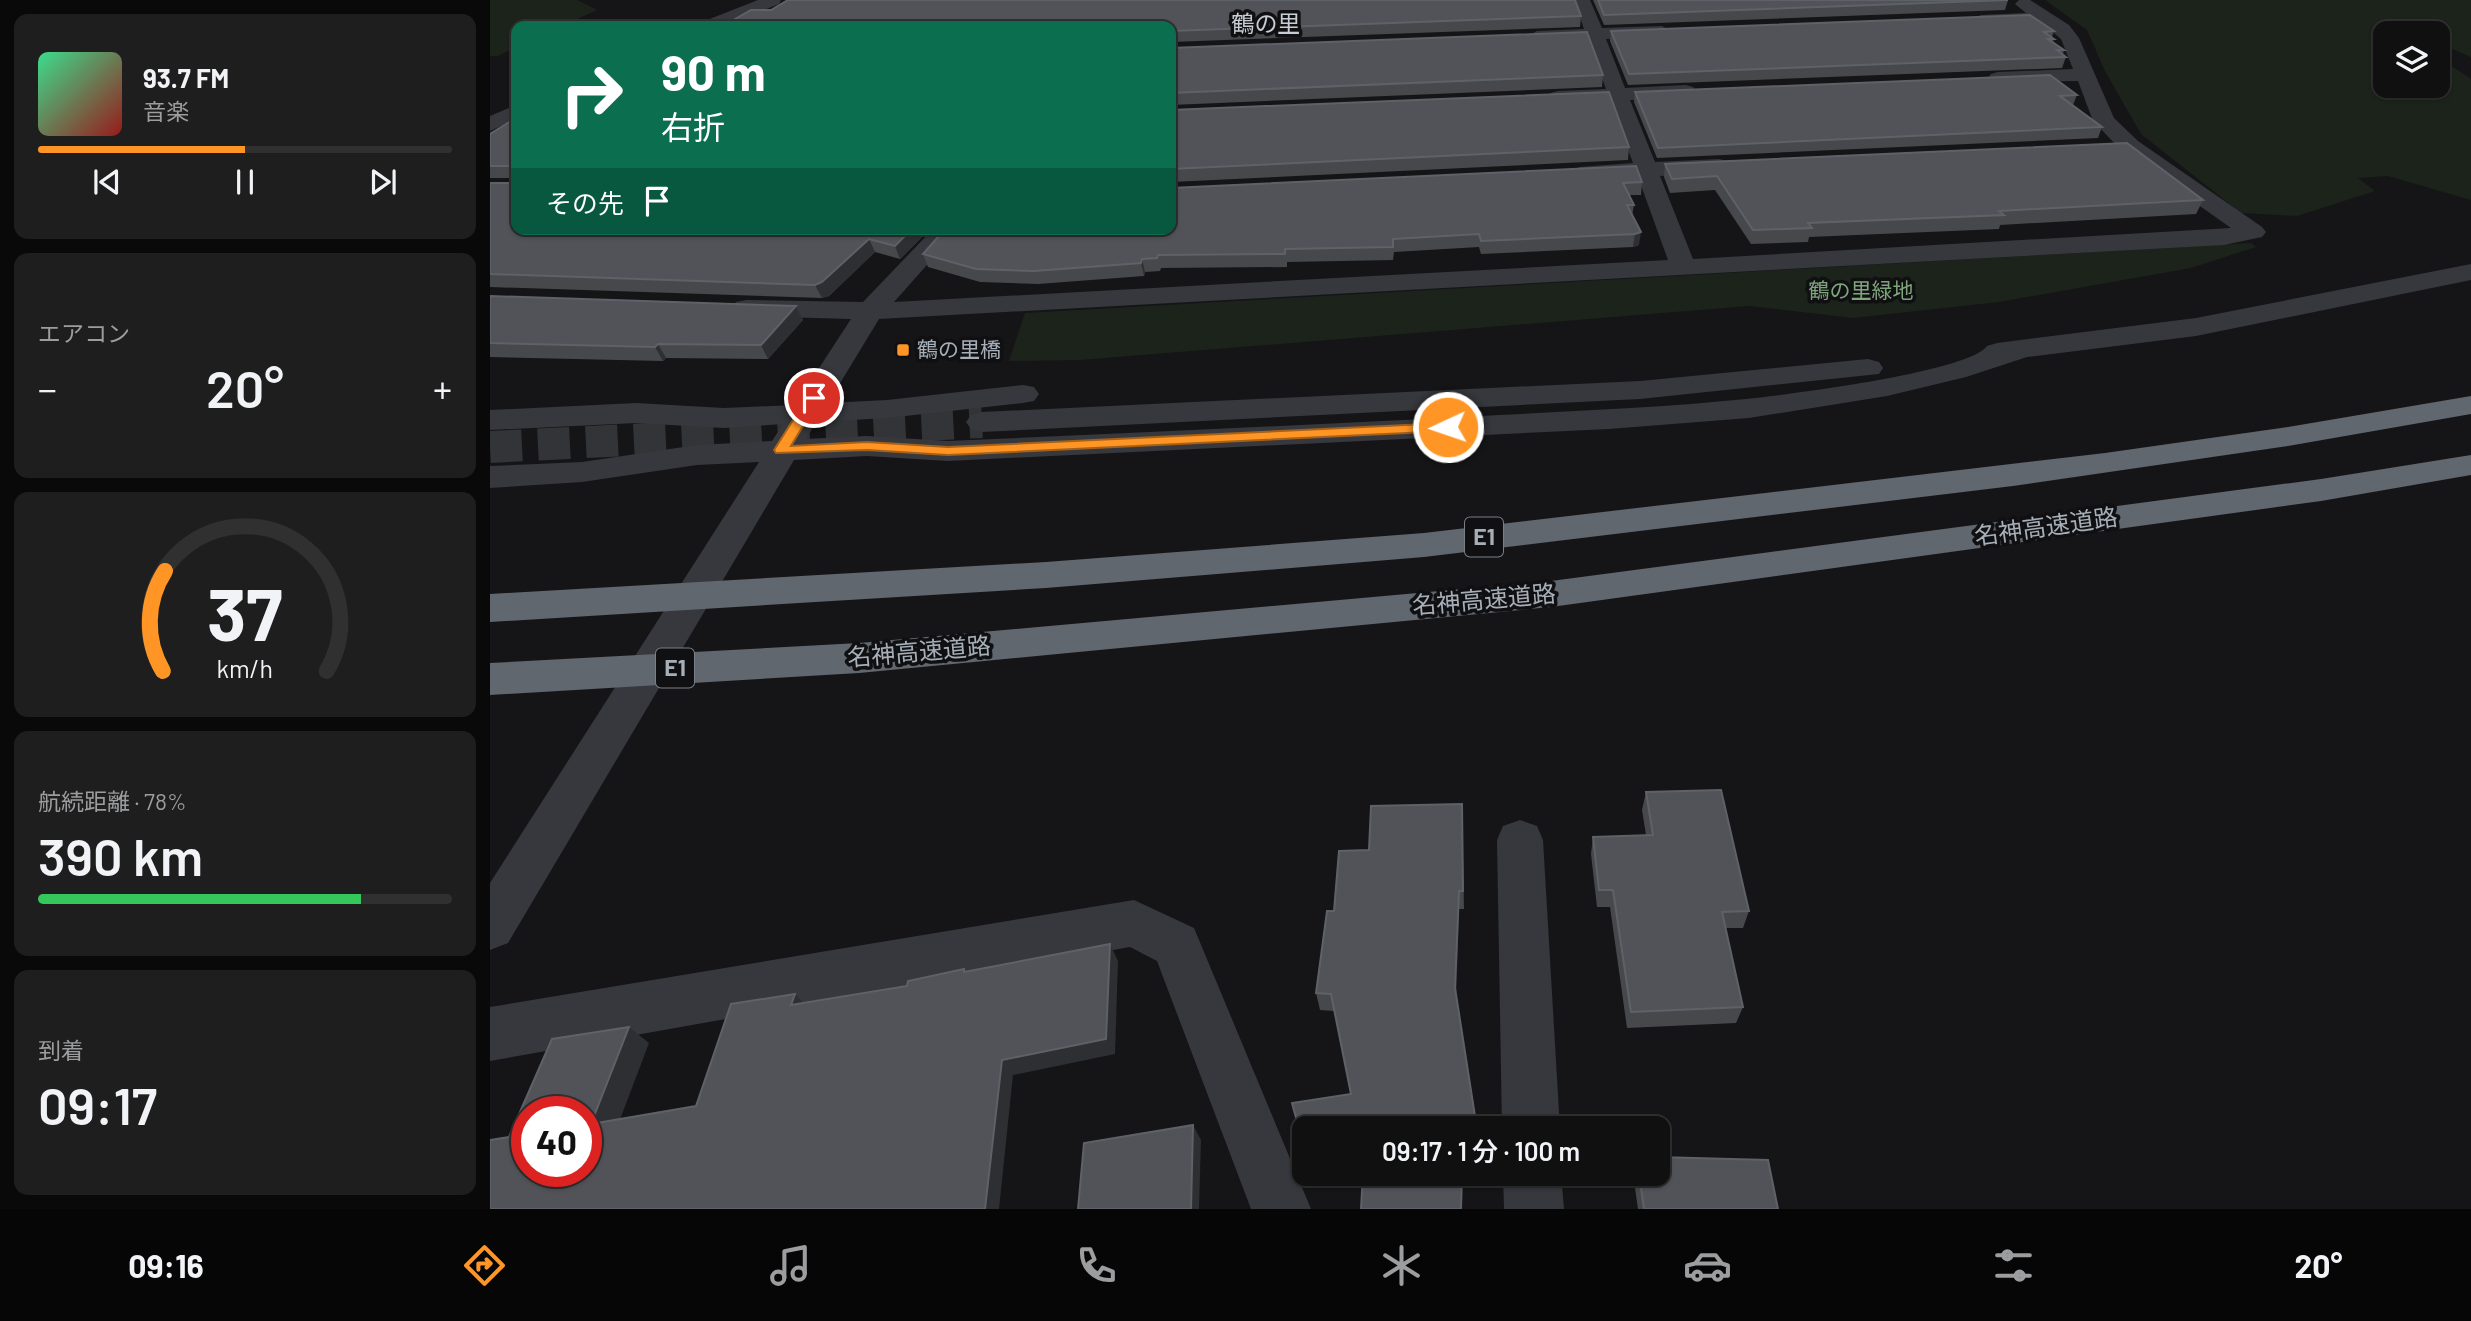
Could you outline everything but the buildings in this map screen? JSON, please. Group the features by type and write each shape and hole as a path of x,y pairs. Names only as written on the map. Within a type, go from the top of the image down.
{"highway":[{"name":"E1","path":"490,608 888,586 1381,549 1845,497 2123,461 2376,423 2471,405"},
{"name":"名神高速道路","path":"490,678 859,658 1551,594 2307,492 2471,465"}],"street":[{"path":"720,21 773,0"},
{"path":"1582,0 1684,268"},
{"path":"725,307 870,312 2211,238 2253,232 2130,146 2104,121 2083,75 2070,37 2063,29 2017,0"},
{"path":"1963,20 2045,17"},
{"path":"1513,37 1676,31"},
{"path":"1974,79 2083,75"},
{"path":"1534,98 1700,91"},
{"path":"490,125 511,114"},
{"path":"2102,147 2130,146"},
{"path":"1565,173 1743,165"},
{"path":"490,927 781,450 870,312 941,235"},
{"path":"982,422 1640,390 1864,368 2196,327 2471,272"},
{"path":"490,477 582,472 697,455 781,450 867,446 948,451 1614,419 1793,405 1893,387 1970,368 2022,349"},
{"path":"490,420 635,414 724,418 804,414 887,409 987,396 1600,368 1750,355 1864,368"},
{"path":"1520,840 1531,1116"},
{"path":"490,1034 1134,923 1176,945 1281,1209"},
{"path":"1533,1186 1534,1209"}],"green space":[{"path":"490,0 577,0 597,10 573,21 511,21 511,50 498,56 490,56"},
{"path":"2045,0 2471,0 2471,57 2450,48 2450,21 2373,21 2373,98 2450,98 2450,65 2471,79 2471,200 2388,176 2358,178 2375,191 2297,216 2241,213 2141,134 2105,71 2087,30"},
{"name":"鶴の里緑地","path":"2251,243 2256,247 2191,268 1999,302 1853,318 1749,306 1080,360 1009,361 1025,313"}],"tunnel":[{"path":"490,447 982,422"}],"place":[{"name":"鶴の里橋","path":"903,350"}],"district":[{"name":"鶴の里","path":"1266,24"}],"route":[{"path":"814,398 781,450 867,446 948,451 1448,427"}]}
